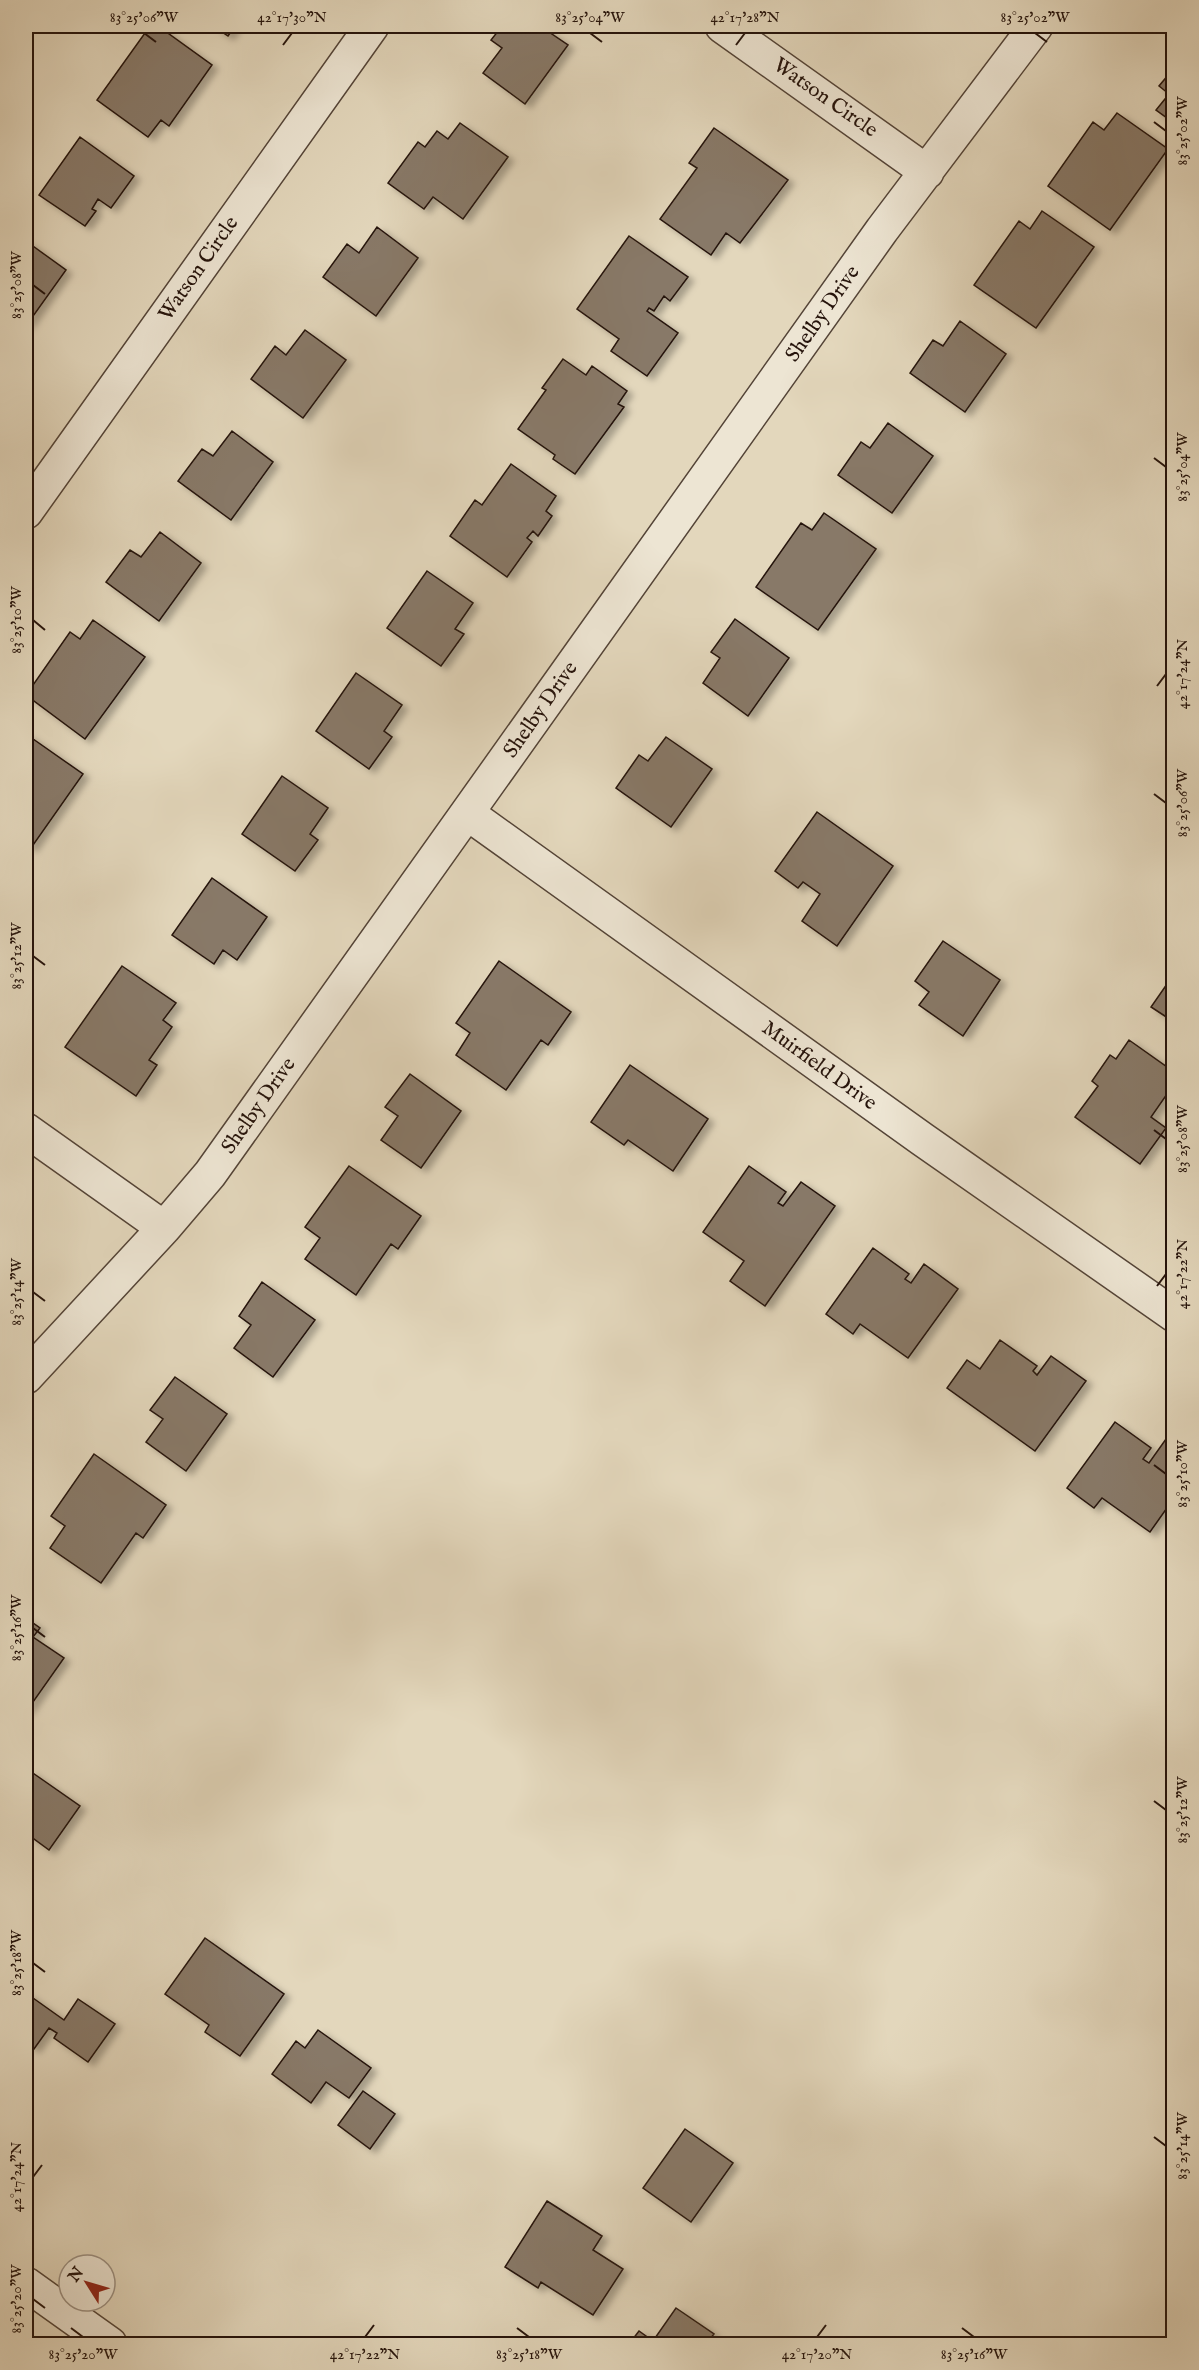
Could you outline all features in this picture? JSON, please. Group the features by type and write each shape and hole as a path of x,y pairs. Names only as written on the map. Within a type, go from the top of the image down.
{"street":[{"name":"Watson Circle","path":"26,512 372,26"},
{"name":"Watson Circle","path":"722,26 927,172"},
{"name":"Shelby Drive","path":"26,1377 164,1228 210,1174 882,230 1036,26"},
{"name":"Muirfield Drive","path":"468,813 931,1146 1170,1306"},
{"path":"26,1130 164,1228"},
{"path":"26,2284 110,2344"}],"building":[{"path":"150,26 158,26 212,65 169,126 161,120 148,137 97,100"},
{"path":"213,26 235,26 228,36"},
{"path":"502,26 540,26 568,45 525,104 483,73 502,48 491,40"},
{"path":"1174,68 1174,123 1156,110 1169,94 1159,86"},
{"path":"1117,113 1168,149 1110,230 1048,186 1093,122 1104,130"},
{"path":"460,123 508,157 463,219 433,197 424,209 388,183 418,142 425,147 437,131 448,139"},
{"path":"714,128 788,180 740,243 726,233 711,255 660,219 697,168 689,163"},
{"path":"80,137 134,176 111,208 98,199 92,209 96,211 85,226 39,195"},
{"path":"1042,211 1094,247 1036,328 974,285 1019,221 1030,229"},
{"path":"377,227 418,258 376,316 323,277 347,244 359,253"},
{"path":"629,236 688,277 670,301 664,296 654,311 649,308 647,311 678,333 647,376 611,351 619,339 577,309"},
{"path":"26,241 66,270 26,326"},
{"path":"960,321 1006,354 965,412 910,373 933,340 943,346"},
{"path":"305,330 346,360 303,418 251,379 275,346 286,355"},
{"path":"563,359 586,375 592,366 627,391 618,404 624,407 575,474 553,459 555,455 518,429 546,390 542,388"},
{"path":"888,423 933,456 892,513 838,475 861,442 870,448"},
{"path":"232,431 273,462 231,520 178,481 202,449 213,456"},
{"path":"511,464 556,496 546,511 552,516 538,536 533,531 527,538 532,542 507,577 450,536 475,500 482,505"},
{"path":"824,513 876,549 818,630 756,587 801,523 812,530"},
{"path":"160,532 201,563 159,621 106,582 130,550 141,557"},
{"path":"427,571 473,603 455,629 464,634 441,666 387,628"},
{"path":"735,619 789,658 748,716 703,683 720,658 711,652"},
{"path":"93,620 145,657 85,739 26,695 70,632 80,639"},
{"path":"356,673 402,705 384,731 392,737 369,769 316,731"},
{"path":"26,734 83,774 31,848 26,844"},
{"path":"666,737 712,769 671,827 616,788 639,755 648,761"},
{"path":"282,776 328,808 310,834 318,840 295,871 242,834"},
{"path":"817,812 893,866 837,946 802,921 820,894 803,882 798,888 775,871"},
{"path":"212,878 267,917 237,960 223,950 214,964 172,935"},
{"path":"943,941 1000,980 963,1036 919,1005 929,992 915,981"},
{"path":"499,961 571,1012 548,1045 541,1040 506,1090 456,1055 470,1033 456,1023"},
{"path":"122,966 176,1003 163,1020 172,1027 149,1060 157,1065 136,1096 65,1047"},
{"path":"1174,974 1174,1022 1151,1007"},
{"path":"1129,1040 1174,1072 1174,1084 1151,1117 1166,1128 1140,1164 1075,1117 1098,1086 1092,1081 1110,1055 1116,1059"},
{"path":"630,1065 708,1119 673,1171 628,1140 624,1145 591,1122"},
{"path":"410,1074 461,1111 421,1168 381,1140 398,1116 385,1107"},
{"path":"349,1166 421,1216 398,1249 391,1244 356,1295 305,1259 320,1238 305,1227"},
{"path":"749,1166 786,1192 778,1203 783,1206 801,1182 835,1206 765,1306 730,1281 744,1261 703,1232"},
{"path":"873,1248 909,1274 905,1279 911,1283 924,1264 958,1289 908,1358 860,1324 853,1334 826,1314"},
{"path":"262,1282 315,1320 273,1377 234,1348 251,1325 239,1316"},
{"path":"1000,1340 1037,1366 1033,1371 1037,1375 1051,1356 1086,1381 1035,1451 947,1388 967,1360 980,1369"},
{"path":"175,1377 227,1414 186,1471 146,1442 163,1419 150,1410"},
{"path":"1115,1422 1151,1448 1143,1459 1149,1463 1166,1439 1174,1444 1174,1498 1150,1532 1102,1498 1094,1508 1067,1488"},
{"path":"94,1454 166,1505 143,1538 136,1533 101,1583 50,1548 65,1526 51,1516"},
{"path":"26,1618 40,1628 33,1637 64,1658 26,1712"},
{"path":"30,1771 80,1806 49,1850 26,1833 26,1777"},
{"path":"205,1938 284,1994 240,2056 205,2032 209,2025 165,1994"},
{"path":"26,1993 64,2020 78,1999 115,2024 88,2062 54,2038 57,2033 49,2028 34,2049 26,2043"},
{"path":"318,2030 371,2068 349,2098 326,2082 311,2103 272,2074 296,2041 305,2048"},
{"path":"363,2091 395,2114 370,2149 338,2125"},
{"path":"685,2129 733,2163 691,2222 643,2188"},
{"path":"547,2201 602,2236 593,2250 623,2269 593,2315 541,2282 538,2288 505,2267"},
{"path":"676,2308 714,2334 706,2344 629,2344 639,2331 653,2341"}]}
